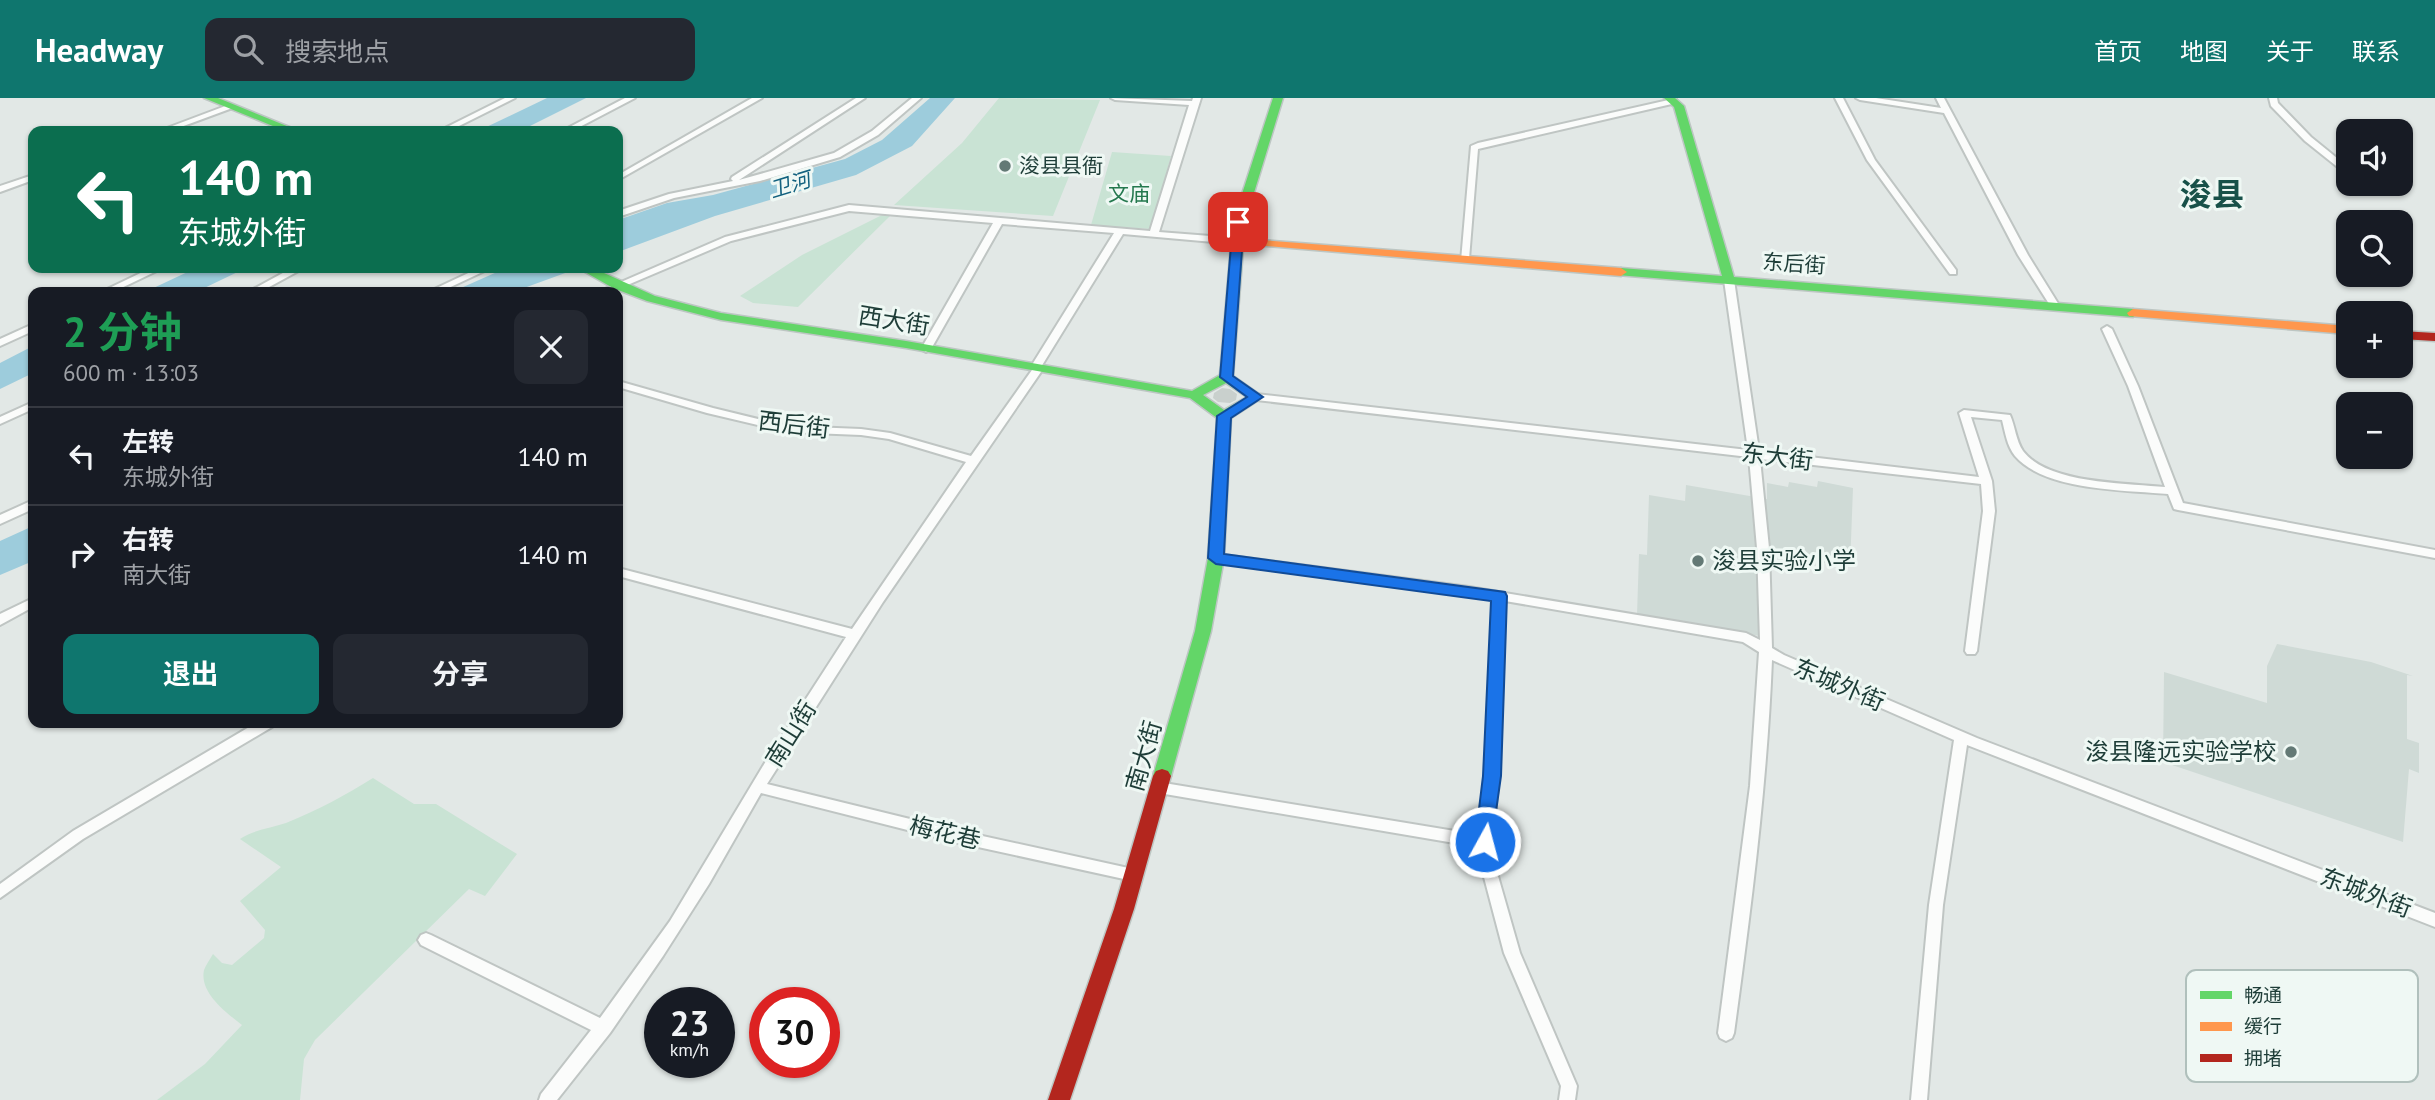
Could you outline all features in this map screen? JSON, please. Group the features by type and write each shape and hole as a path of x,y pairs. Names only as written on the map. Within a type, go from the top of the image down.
{"street":[{"path":"209,98 281,126"},
{"path":"453,126 511,98"},
{"path":"576,126 631,98"},
{"path":"623,175 758,98"},
{"path":"730,183 862,98"},
{"path":"623,212 672,196 757,179 837,155 875,133 917,98"},
{"path":"1115,98 1195,100 1154,234"},
{"path":"1226,377 1236,241 1244,202 1278,98"},
{"path":"1839,98 1871,160 1953,272"},
{"path":"1860,98 1947,111"},
{"path":"1940,98 2020,249 2054,305"},
{"path":"2273,98 2274,104 2308,139 2336,161"},
{"path":"1464,259 1474,148 1478,145 1671,99 1679,106 1729,280 1762,538 1765,648 1751,854 1726,1033"},
{"path":"177,126 231,107"},
{"path":"0,189 28,179"},
{"path":"613,287 728,239 849,208 1236,241"},
{"path":"926,349 999,221"},
{"path":"1037,368 1120,231"},
{"name":"东后街","path":"1236,241 2336,329"},
{"path":"117,287 147,273"},
{"path":"263,287 289,273"},
{"path":"444,287 475,273"},
{"name":"西大街","path":"590,273 606,287"},
{"name":"西大街","path":"623,293 735,321 926,349 1194,396"},
{"path":"0,343 28,329"},
{"path":"2107,329 2133,386 2178,506 2435,554"},
{"path":"2413,336 2435,337"},
{"name":"南山街","path":"547,1100 623,1003 693,898 758,787 855,635 1037,368"},
{"path":"1226,377 1256,397 1224,416 1194,396 1226,377"},
{"name":"西后街","path":"623,388 787,429 890,436 972,460"},
{"name":"东大街","path":"1256,397 1986,481"},
{"path":"0,421 28,407"},
{"path":"1971,652 1989,511 1986,481 1964,412 2006,417 2019,453 2036,467 2056,477 2172,491"},
{"name":"南大街","path":"1059,1100 1133,875 1203,631 1216,558 1224,416"},
{"path":"0,520 28,506"},
{"name":"东城外街","path":"1216,558 1499,596 1746,638 1779,658 1961,737 2435,920"},
{"path":"623,573 855,635"},
{"path":"1499,596 1492,776 1485,842 1487,862 1512,953 1569,1086 1567,1100"},
{"path":"0,620 28,605"},
{"path":"0,892 78,835 259,728"},
{"path":"1919,1100 1936,905 1961,737"},
{"name":"梅花巷","path":"758,787 955,836 1133,875"},
{"path":"1158,788 1485,842"},
{"path":"426,940 604,1028"}],"shaded area":[{"name":"浚县实验小学","path":"1818,481 1853,488 1850,567 1756,551 1760,636 1637,615 1639,554 1647,555 1649,495 1685,501 1686,485 1767,499 1767,483 1788,487 1789,482 1817,487"},
{"name":"浚县隆远实验学校","path":"2277,644 2371,662 2413,676 2407,675 2407,739 2419,743 2419,773 2409,769 2403,842 2163,762 2164,672 2267,703 2267,666"}],"green space":[{"name":"浚县县衙","path":"999,98 1100,100 1053,216 894,205 962,143"},
{"name":"文庙","path":"1112,152 1171,156 1151,229 1091,225"},
{"path":"882,215 890,216 798,307 753,303 740,296 802,255"},
{"path":"373,778 414,804 436,804 517,854 485,896 469,889 315,1040 304,1059 300,1100 157,1100 205,1064 242,1025 210,994 206,987 204,970 213,954 222,963 232,965 264,938 265,930 240,901 281,867 240,839 308,813"}],"water":[{"path":"547,98 586,98 530,126 488,126"},
{"name":"卫河","path":"930,98 955,98 912,146 856,175 715,216 623,250 623,218 667,203 713,195 845,159 882,140"},
{"path":"185,273 236,273 206,287 156,287"},
{"path":"495,273 565,273 527,287 463,287"},
{"path":"28,349 28,375 0,389 0,363"},
{"path":"28,528 28,563 0,575 0,541"}],"building":[{"path":"1222,388 1237,394 1236,400 1230,403 1218,402 1213,398 1214,393"}],"traffic: fast":[{"path":"209,98 281,126"},
{"path":"1226,377 1239,222 1278,98"},
{"path":"1669,98 1679,106 1729,280"},
{"path":"1621,272 2133,313"},
{"path":"594,273 622,287"},
{"path":"623,287 686,309 756,323 865,338 1194,395"},
{"path":"1226,377 1256,397 1224,416 1194,395 1226,377"},
{"path":"1162,776 1203,631 1216,558 1224,416"}],"traffic: slow":[{"path":"1236,241 1621,272"},
{"path":"2133,313 2336,329"}],"traffic: jam":[{"path":"2413,336 2435,337"},
{"path":"1059,1100 1124,909 1162,776"}],"place":[{"name":"浚县县衙","path":"1005,166"},
{"name":"浚县实验小学","path":"1698,561"},
{"name":"浚县隆远实验学校","path":"2291,752"}],"district":[{"name":"浚县","path":"2212,195"}],"route":[{"path":"1238,222 1226,377 1256,397 1224,416 1216,558 1499,596 1492,776 1485,842"}]}
